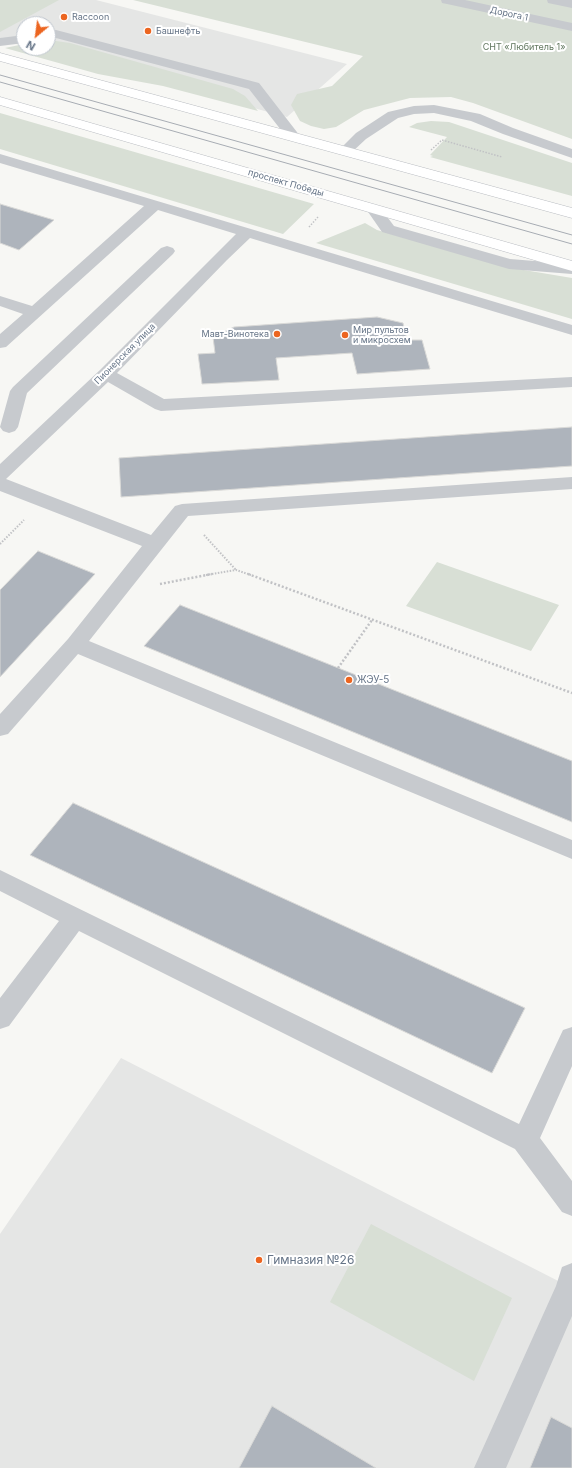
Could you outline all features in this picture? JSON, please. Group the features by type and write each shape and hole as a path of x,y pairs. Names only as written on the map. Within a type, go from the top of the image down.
{"main road":[{"path":"0,57 346,150 572,213"},
{"name":"проспект Победы","path":"0,101 572,266"}],"street":[{"name":"Дорога 1","path":"447,0 572,27"},
{"path":"553,0 572,4"},
{"path":"56,34 254,86 293,136"},
{"path":"0,42 16,40"},
{"path":"346,150 361,136 393,115 414,110 434,109 475,116 508,131 572,154"},
{"path":"0,158 572,330"},
{"path":"0,344 156,204"},
{"path":"374,209 388,229 508,264 572,269"},
{"name":"Пионерская улица","path":"0,475 106,374 221,257 248,232"},
{"path":"39,438 4,425 19,392 167,251"},
{"path":"0,301 35,312"},
{"path":"106,374 161,405 572,382"},
{"path":"0,728 75,644 182,510 572,483"},
{"path":"0,484 156,544"},
{"path":"75,644 572,850"},
{"path":"0,880 525,1140 572,1203"},
{"path":"0,1018 75,918"},
{"path":"525,1140 572,1038"},
{"path":"490,1468 570,1287 572,1277"}],"path":[{"path":"412,168 442,140 503,157"},
{"path":"182,510 236,570 572,693"},
{"path":"117,592 236,570"},
{"path":"338,668 372,620"}],"shaded area":[{"path":"23,0 96,0 347,64 287,117 56,55 56,16 16,16 16,44 0,40 0,15"},
{"name":"Гимназия №26","path":"121,1058 572,1288 572,1468 0,1468 0,1234"}],"green space":[{"path":"0,0 59,0 30,16 16,16 16,23 0,32"},
{"name":"СНТ «Любитель 1»","path":"133,0 572,0 572,139 473,103 451,97 410,98 364,110 336,127 324,129 311,126 300,121 291,105 297,94 332,86 363,56"},
{"path":"56,41 70,43 233,89 245,96 258,111 163,86 98,74 34,56 56,56"},
{"path":"16,46 16,51 5,48"},
{"path":"0,113 314,204 283,234 0,149"},
{"path":"431,121 449,122 572,163 572,196 430,157 433,156 430,155 447,137 409,127 417,123"},
{"path":"365,223 377,230 512,268 572,278 572,319 316,243"},
{"path":"437,562 559,605 531,651 406,606"},
{"path":"371,1224 512,1298 474,1381 330,1302"}],"building":[{"path":"0,204 54,220 19,250 0,243"},
{"path":"377,317 403,323 407,340 422,340 430,369 357,374 352,353 276,358 279,380 202,384 198,354 215,353 213,337 234,327"},
{"path":"572,427 572,466 121,497 119,458"},
{"path":"38,551 95,574 0,677 0,590"},
{"path":"180,605 572,761 572,822 144,646"},
{"path":"73,803 525,1008 492,1073 30,855"},
{"path":"272,1406 376,1468 239,1468"},
{"path":"551,1417 572,1428 572,1468 530,1468"}],"tram line":[{"path":"0,75 572,235"},
{"path":"0,82 572,244"}],"place":[{"name":"Raсcoon","path":"64,17"},
{"name":"Башнефть","path":"148,31"},
{"name":"Мавт-Винотека","path":"277,334"},
{"name":"Мир пультов и микросхем","path":"345,335"},
{"name":"ЖЭУ-5","path":"349,680"},
{"name":"Гимназия №26","path":"259,1260"}]}
